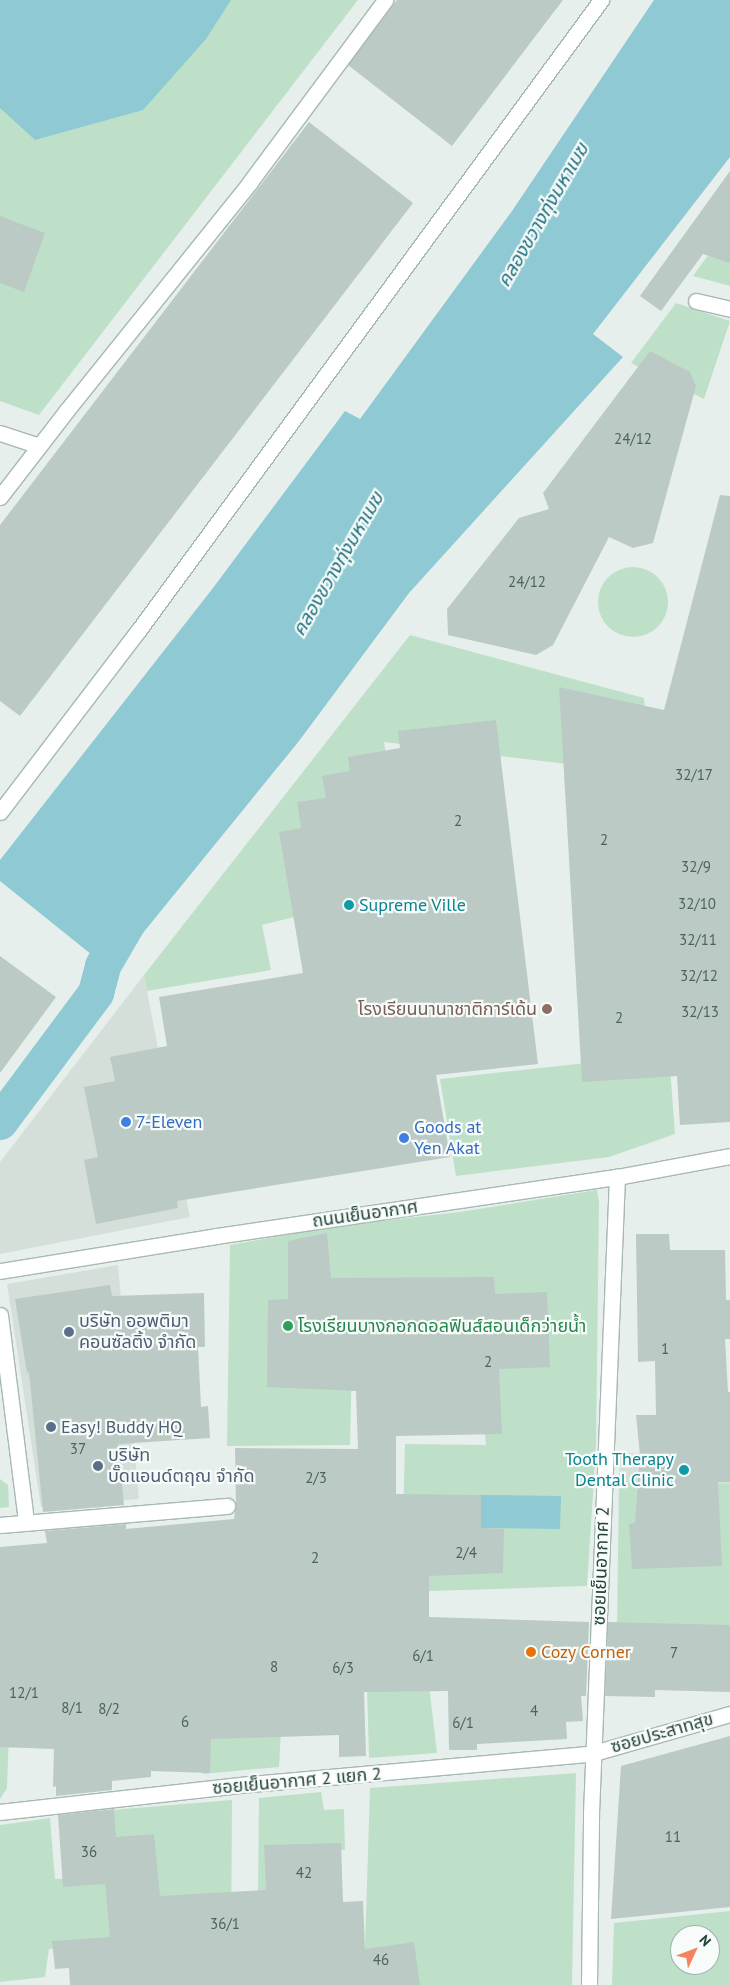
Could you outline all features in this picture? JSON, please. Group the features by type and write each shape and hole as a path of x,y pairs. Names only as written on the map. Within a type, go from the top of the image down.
{"street":[{"path":"0,497 250,182 385,0"},
{"path":"0,812 138,631 601,0"},
{"path":"696,300 730,309"},
{"path":"0,433 39,446"},
{"name":"ถนนเย็นอากาศ","path":"0,1271 216,1236 616,1177 730,1156"},
{"name":"ซอยเย็นอากาศ 2","path":"589,1985 594,1753 616,1177"},
{"path":"0,1315 26,1522"},
{"path":"0,1525 227,1506"},
{"name":"ซอยประสาทสุข","path":"594,1753 730,1714"},
{"name":"ซอยเย็นอากาศ 2 แยก 2","path":"0,1812 250,1784 594,1753"}],"shaded area":[{"path":"144,975 190,1217 0,1254 0,1162"},
{"path":"118,1265 139,1499 41,1507 7,1284"},
{"name":"Tooth Therapy Dental Clinic","path":"620,1453 730,1455 730,1484 619,1482"}],"green space":[{"path":"0,0 358,0 39,415 0,401"},
{"path":"730,225 730,286 693,276"},
{"path":"676,303 730,321 704,399 631,363"},
{"path":"633,567 652,573 662,583 668,602 662,621 652,631 633,637 614,631 604,621 598,602 604,583 614,573"},
{"path":"410,635 644,698 650,774 384,742 408,889 262,925 271,970 147,991 144,975"},
{"path":"669,1054 675,1134 609,1157 456,1176 440,1079"},
{"path":"597,1190 599,1203 596,1447 587,1586 401,1592 405,1444 486,1445 472,1292 352,1357 350,1445 227,1446 230,1245 335,1226 460,1212"},
{"path":"0,1479 8,1485 9,1507 0,1508"},
{"path":"619,1482 730,1484 730,1631 617,1633"},
{"path":"216,1623 281,1729 279,1767 203,1774"},
{"path":"367,1684 429,1685 437,1753 369,1758"},
{"path":"0,1730 9,1731 7,1788 0,1799"},
{"path":"576,1773 572,1985 257,1985 259,1798 321,1792 324,1810 344,1809 345,1850 285,1850 291,1955 365,1947 370,1788"},
{"path":"232,1800 231,1959 173,1935 49,1949 45,1977 0,1982 0,1825 50,1818 55,1879 115,1877 112,1810"},
{"path":"730,1911 730,1985 612,1985 614,1923"}],"water":[{"path":"0,0 231,0 206,39 143,110 35,140 0,108"},
{"path":"654,0 730,0 730,157 593,334 623,357 409,593 299,741 112,971 0,881 0,860 213,588 345,411 360,419 512,211"},
{"path":"481,1495 561,1496 560,1529 481,1528"}],"building":[{"path":"397,0 563,0 452,146 348,65"},
{"path":"309,122 413,203 20,716 0,701 0,525"},
{"path":"730,171 730,263 703,254 661,311 640,296"},
{"path":"0,216 45,233 24,292 0,283"},
{"path":"650,351 690,372 696,386 653,543 633,548 609,537 553,645 536,655 448,635 447,609 519,518 549,509 543,493"},
{"path":"720,495 730,496 730,1122 680,1125 677,1076 582,1082 559,687 664,710"},
{"path":"496,720 538,1064 436,1075 450,1157 177,1201 178,1208 96,1224 84,1160 98,1157 84,1087 115,1081 110,1057 167,1046 159,997 303,973 279,832 301,828 297,802 326,798 322,776 350,771 348,757 400,748 398,731"},
{"path":"0,956 56,997 0,1073"},
{"path":"327,1233 331,1278 494,1277 495,1294 547,1292 550,1367 499,1369 502,1434 396,1436 396,1494 481,1495 481,1528 504,1529 503,1573 429,1576 429,1617 589,1622 586,1696 581,1696 583,1721 566,1722 567,1739 477,1744 477,1750 449,1750 448,1691 364,1692 366,1756 339,1757 339,1735 211,1739 210,1773 151,1771 151,1777 112,1781 112,1790 56,1796 56,1786 53,1787 54,1749 0,1747 0,1547 47,1543 45,1531 126,1524 126,1529 234,1519 236,1506 235,1448 358,1449 356,1391 267,1387 268,1300 288,1299 288,1241"},
{"path":"636,1234 669,1234 670,1250 725,1250 726,1300 730,1300 730,1339 725,1339 728,1392 730,1392 730,1482 718,1482 722,1566 632,1569 629,1524 635,1523 640,1455 636,1415 656,1415 655,1361 638,1362"},
{"path":"110,1285 112,1296 204,1293 205,1347 198,1347 201,1407 208,1406 210,1438 118,1444 124,1505 43,1512 29,1372 27,1373 15,1299"},
{"path":"608,1622 730,1625 730,1692 655,1690 655,1697 605,1696"},
{"path":"730,1736 730,1907 611,1919 621,1766"},
{"path":"114,1809 116,1837 154,1834 160,1896 266,1890 264,1845 341,1843 343,1902 363,1901 365,1949 414,1942 420,1985 70,1985 69,1968 55,1969 52,1941 110,1937 105,1884 63,1887 58,1815"}],"waterway":[{"name":"คลองขวางทุ่งมหาเมฆ","path":"0,1122 96,993 103,966 128,923"}],"place":[{"name":"Supreme Ville","path":"349,905"},
{"name":"โรงเรียนนานาชาติการ์เด้น","path":"547,1009"},
{"name":"7-Eleven","path":"126,1122"},
{"name":"Goods at Yen Akat","path":"404,1138"},
{"name":"โรงเรียนบางกอกดอลฟินส์สอนเด็กว่ายน้ำ","path":"288,1326"},
{"name":"บริษัท ออพติมา คอนซัลติ้ง จำกัด","path":"69,1332"},
{"name":"Easy! Buddy HQ","path":"51,1427"},
{"name":"บริษัท บั๊ดแอนด์ตฤณ จำกัด","path":"98,1466"},
{"name":"Tooth Therapy Dental Clinic","path":"684,1470"},
{"name":"Cozy Corner","path":"531,1652"}]}
